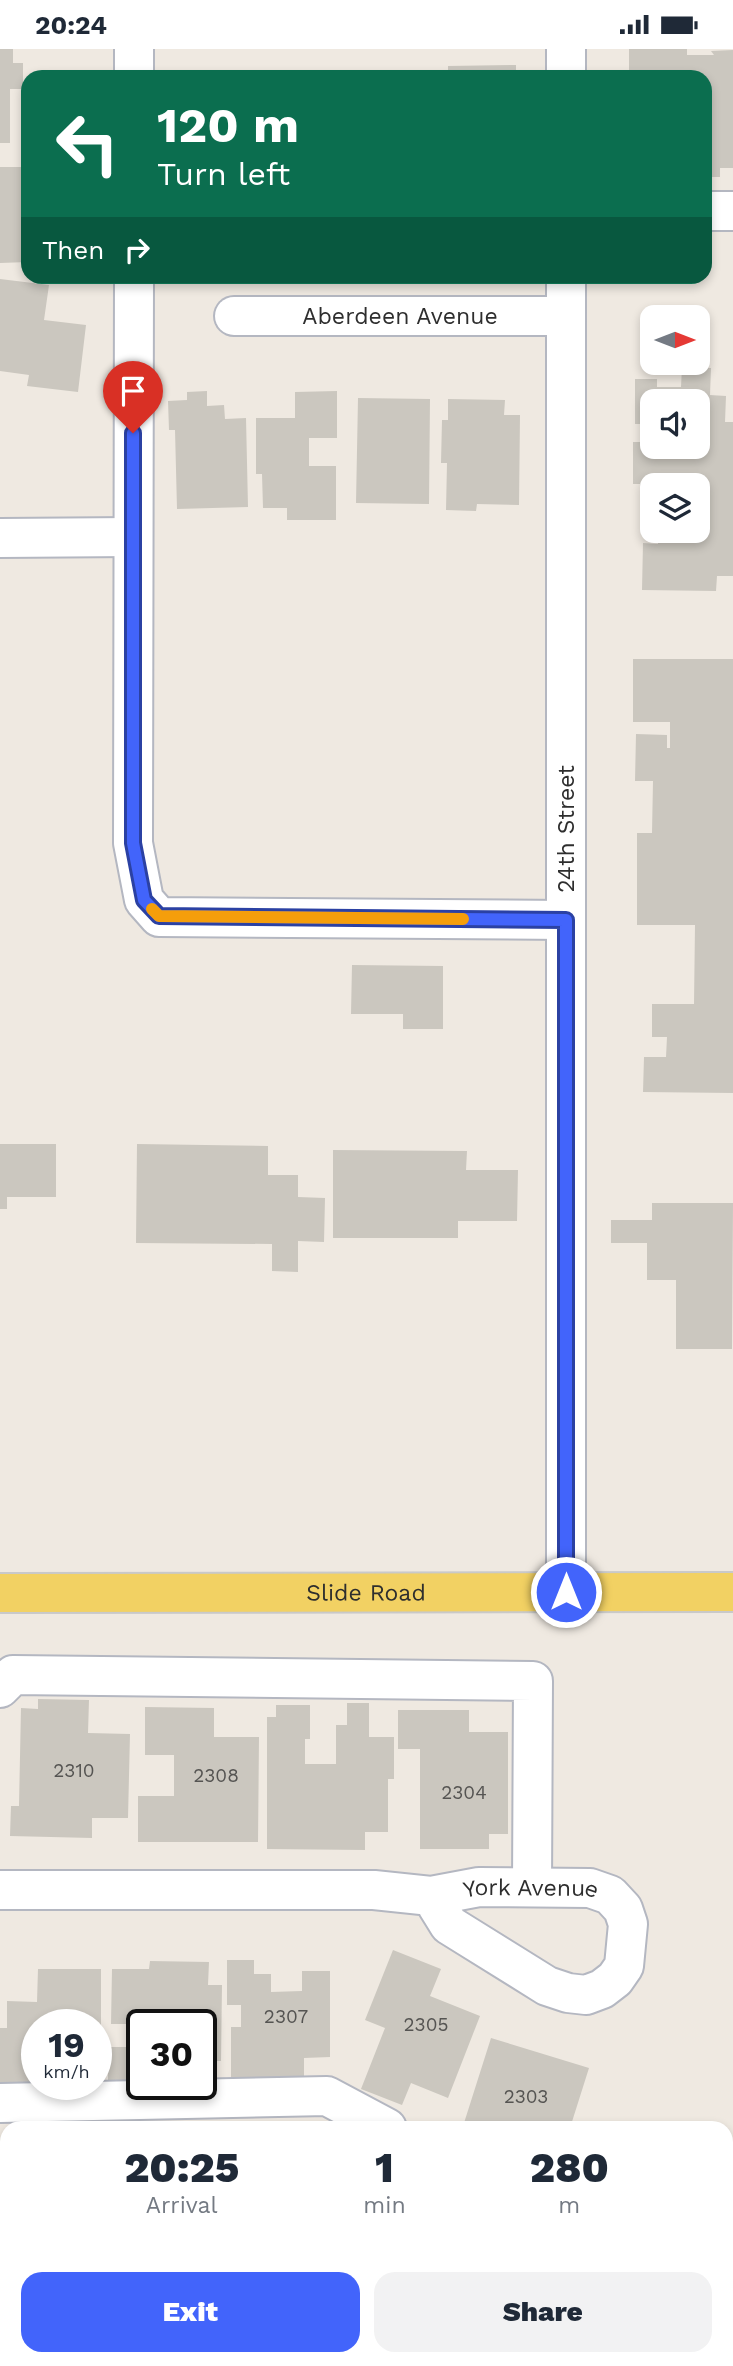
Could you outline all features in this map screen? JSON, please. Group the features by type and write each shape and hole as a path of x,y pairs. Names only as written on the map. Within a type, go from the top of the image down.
{"main road":[{"name":"Slide Road","path":"0,1593 733,1592"}],"street":[{"path":"134,49 134,70"},
{"path":"566,49 566,70"},
{"path":"712,211 733,211"},
{"path":"134,284 133,843 144,900 159,916 566,920"},
{"name":"24th Street","path":"566,284 566,1592"},
{"name":"Aberdeen Avenue","path":"234,316 566,316"},
{"path":"0,538 133,537"},
{"path":"0,1688 13,1675 533,1681 532,1887"},
{"name":"York Avenue","path":"0,1890 374,1890 431,1896 479,1887 590,1888 610,1895 623,1909 628,1924 624,1965 615,1979 602,1989 586,1995 547,1986 449,1924 431,1896"},
{"path":"0,2103 327,2095 374,2121"}],"building":[{"path":"0,49 13,49 13,63 23,63 21,89 10,89 10,143 0,143"},
{"path":"629,49 687,49 687,55 714,55 711,51 733,50 733,168 720,168 720,177 712,177 712,70 629,70"},
{"path":"516,65 516,70 448,70 448,66"},
{"path":"0,167 21,167 21,262 0,263"},
{"path":"0,279 21,282 21,284 49,285 44,320 86,325 78,392 27,386 29,375 0,371"},
{"path":"711,368 710,395 710,389 640,389 640,424 635,424 635,379 657,379 657,387 681,387 682,375 710,375"},
{"path":"207,391 207,406 224,405 225,419 246,418 248,507 177,509 175,430 169,430 168,401 187,400 187,392"},
{"path":"337,391 337,438 309,438 309,466 336,466 336,520 287,520 287,508 263,508 262,474 256,474 256,418 295,418 295,392"},
{"path":"710,395 726,396 725,422 733,422 733,576 717,576 716,591 642,590 643,543 710,543 710,473 640,473 640,484 633,484 633,442 640,442 640,459 710,459"},
{"path":"358,398 430,399 429,504 356,503"},
{"path":"448,399 505,400 504,415 520,415 519,505 477,504 476,511 446,510 447,463 441,463 442,420 448,420"},
{"path":"633,659 733,659 733,1093 643,1092 644,1057 666,1057 667,1037 652,1037 652,1004 694,1004 695,925 637,925 637,833 652,833 653,781 635,781 636,734 667,735 667,748 670,748 670,722 633,722"},
{"path":"352,965 443,966 443,1029 403,1029 403,1014 351,1014"},
{"path":"0,1144 56,1144 56,1197 7,1197 7,1209 0,1209"},
{"path":"137,1144 268,1146 268,1175 298,1175 298,1197 325,1198 324,1242 298,1241 298,1272 272,1271 272,1244 136,1243"},
{"path":"333,1150 467,1151 466,1170 518,1170 517,1221 458,1221 458,1238 333,1238"},
{"path":"652,1203 733,1203 732,1349 676,1349 676,1280 647,1280 647,1243 611,1243 611,1220 652,1220"},
{"path":"38,1699 89,1700 88,1733 130,1734 128,1818 92,1818 92,1838 10,1836 11,1806 19,1806 21,1708 38,1709"},
{"path":"347,1703 369,1703 369,1737 394,1737 394,1779 388,1779 388,1832 365,1832 365,1850 267,1849 267,1717 276,1717 276,1705 310,1705 310,1739 305,1739 305,1764 336,1764 336,1725 347,1725"},
{"path":"145,1707 214,1708 214,1737 259,1737 258,1842 138,1842 138,1796 174,1796 174,1755 145,1755"},
{"path":"398,1710 469,1710 469,1732 508,1732 508,1834 489,1834 489,1849 420,1849 420,1749 398,1749"},
{"path":"393,1950 441,1969 430,1996 480,2016 448,2098 411,2083 402,2105 361,2089 385,2028 365,2020"},
{"path":"227,1960 254,1960 254,1974 271,1974 271,1992 302,1991 302,1971 330,1971 330,2057 304,2058 304,2080 231,2089 231,2027 241,2027 241,2005 227,2005"},
{"path":"150,1961 209,1962 208,1985 222,1985 221,2061 217,2061 217,2009 126,2009 126,2024 112,2024 112,1969 149,1969"},
{"path":"38,1969 101,1969 101,2009 21,2009 21,2088 0,2093 0,2028 7,2028 7,2001 37,2002"},
{"path":"491,2038 589,2068 572,2121 465,2121"},
{"path":"112,2047 126,2047 126,2087 112,2089"}],"slow traffic":[{"path":"152,909 159,916 463,919"}],"route":[{"path":"133,433 133,843 144,900 159,916 566,920 566,1592"}]}
